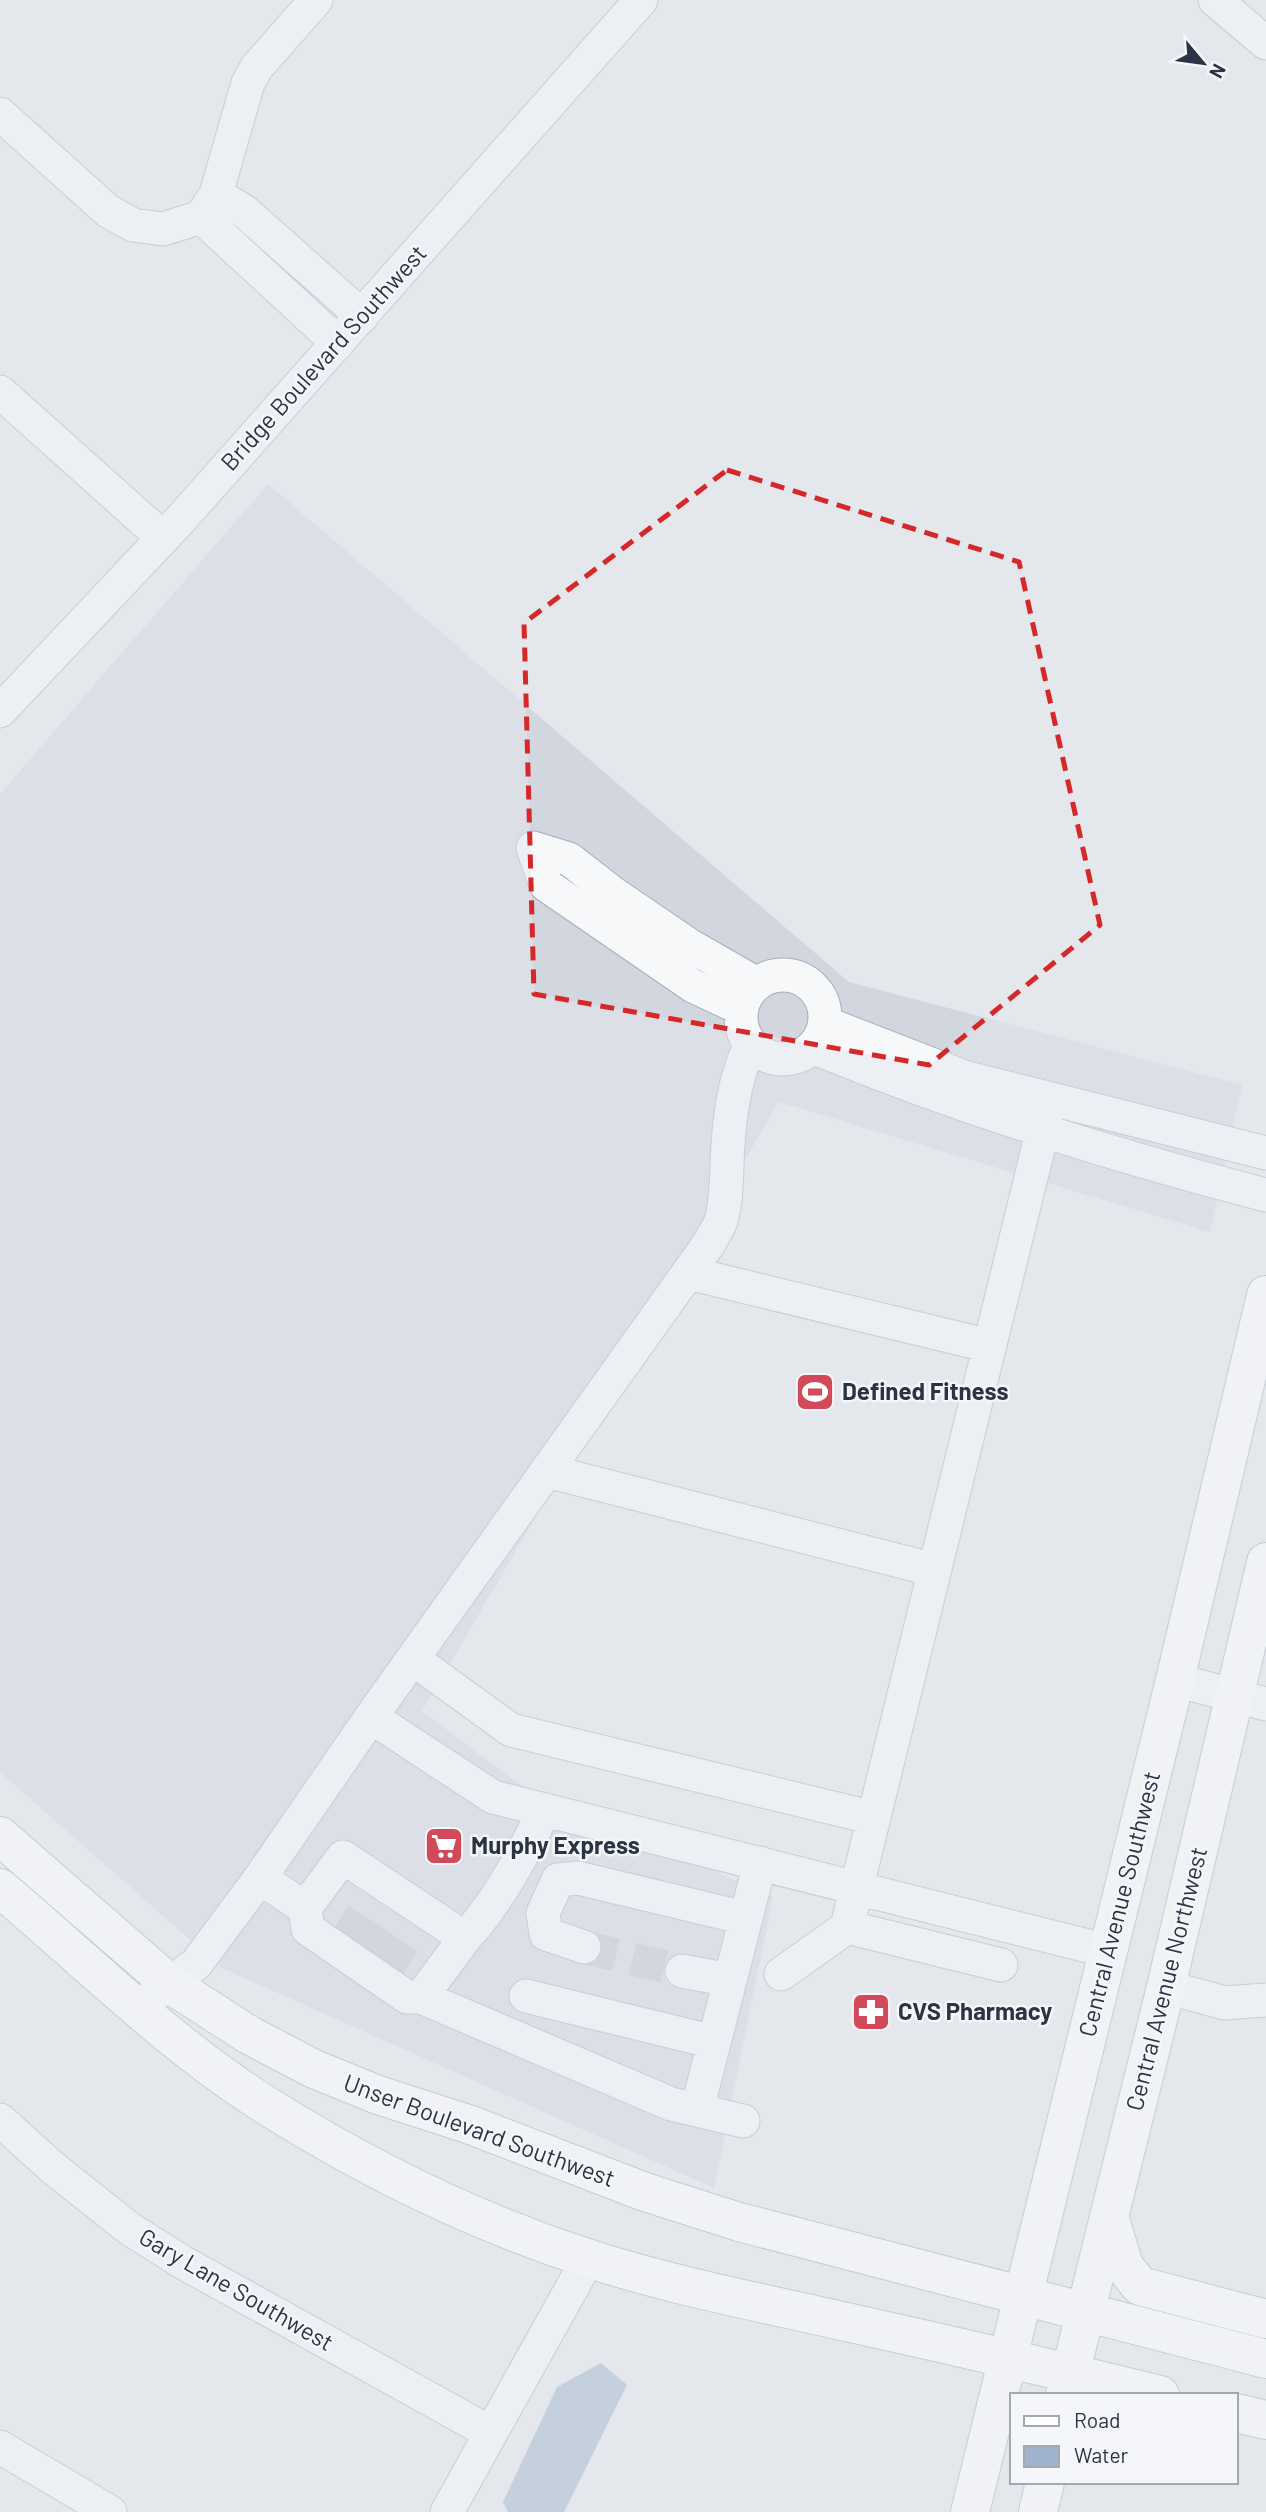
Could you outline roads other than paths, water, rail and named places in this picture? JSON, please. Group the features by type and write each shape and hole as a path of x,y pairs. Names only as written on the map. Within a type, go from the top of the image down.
{"main road":[{"name":"Central Avenue Southwest","path":"970,2512 1175,1680 1266,1295"},
{"name":"Central Avenue Northwest","path":"1067,2384 1166,1987 1250,1701 1266,1562"},
{"name":"Unser Boulevard Southwest","path":"0,1836 170,1984 249,2035 314,2069 645,2192 739,2222 1266,2359"},
{"path":"0,1888 137,2008 270,2108 437,2200 588,2259 686,2286 1007,2357 1067,2384 1143,2393"},
{"path":"1108,2214 1124,2266 1140,2286 1266,2319"},
{"path":"1238,2413 1266,2420"},
{"path":"1038,2512 1045,2484"}],"street":[{"path":"209,205 248,83 257,67 316,0"},
{"name":"Bridge Boulevard Southwest","path":"0,711 181,519 641,0"},
{"path":"1218,1 1266,43"},
{"path":"0,114 108,211 133,225 163,229 209,205 244,211 362,316"},
{"path":"209,205 262,273 338,343"},
{"path":"262,273 285,247"},
{"path":"0,392 162,537"},
{"path":"533,848 569,859 614,894 689,945 750,997 693,986 546,885 533,848"},
{"path":"777,976 798,977 820,996 825,1009 819,1035 792,1058 759,1050 744,1033 741,1021 750,997 777,976"},
{"path":"819,1035 944,1099 1266,1153"},
{"path":"137,2008 196,1964 260,1878 371,1717 688,1273 720,1222 727,1186 728,1143 741,1062 759,1050"},
{"path":"1047,1116 1173,1171 1266,1195"},
{"path":"781,1975 847,1927 1047,1116"},
{"path":"688,1273 990,1346"},
{"path":"547,1471 935,1570"},
{"path":"413,1659 511,1730 874,1818"},
{"path":"1175,1680 1250,1701"},
{"path":"371,1717 493,1797 1108,1951"},
{"path":"421,1997 480,1921 523,1858 544,1810"},
{"path":"465,1938 399,1907 343,1857 305,1908 308,1929 362,1961 407,1997 421,1997 671,2104 743,2121"},
{"path":"696,2110 760,1863"},
{"path":"260,1878 305,1908"},
{"path":"584,1947 546,1934 543,1913 558,1880 578,1878 744,1925"},
{"path":"847,1927 1001,1965"},
{"path":"682,1971 730,1980"},
{"path":"1166,1987 1225,2003 1266,2000"},
{"path":"526,1996 714,2042"},
{"name":"Gary Lane Southwest","path":"0,2120 53,2168 130,2229 184,2263 491,2433"},
{"path":"447,2512 588,2259"},
{"path":"0,2447 110,2512"}],"water":[{"path":"601,2363 627,2385 564,2512 508,2512 503,2502 557,2387"}],"tunnel":[{"path":"344,1942 371,1902"},
{"path":"366,1956 394,1917"},
{"path":"386,1970 412,1930"},
{"path":"584,1947 682,1971"}],"place":[{"name":"Defined Fitness","path":"815,1392"},
{"name":"Murphy Express","path":"444,1846"},
{"name":"CVS Pharmacy","path":"871,2012"}]}
